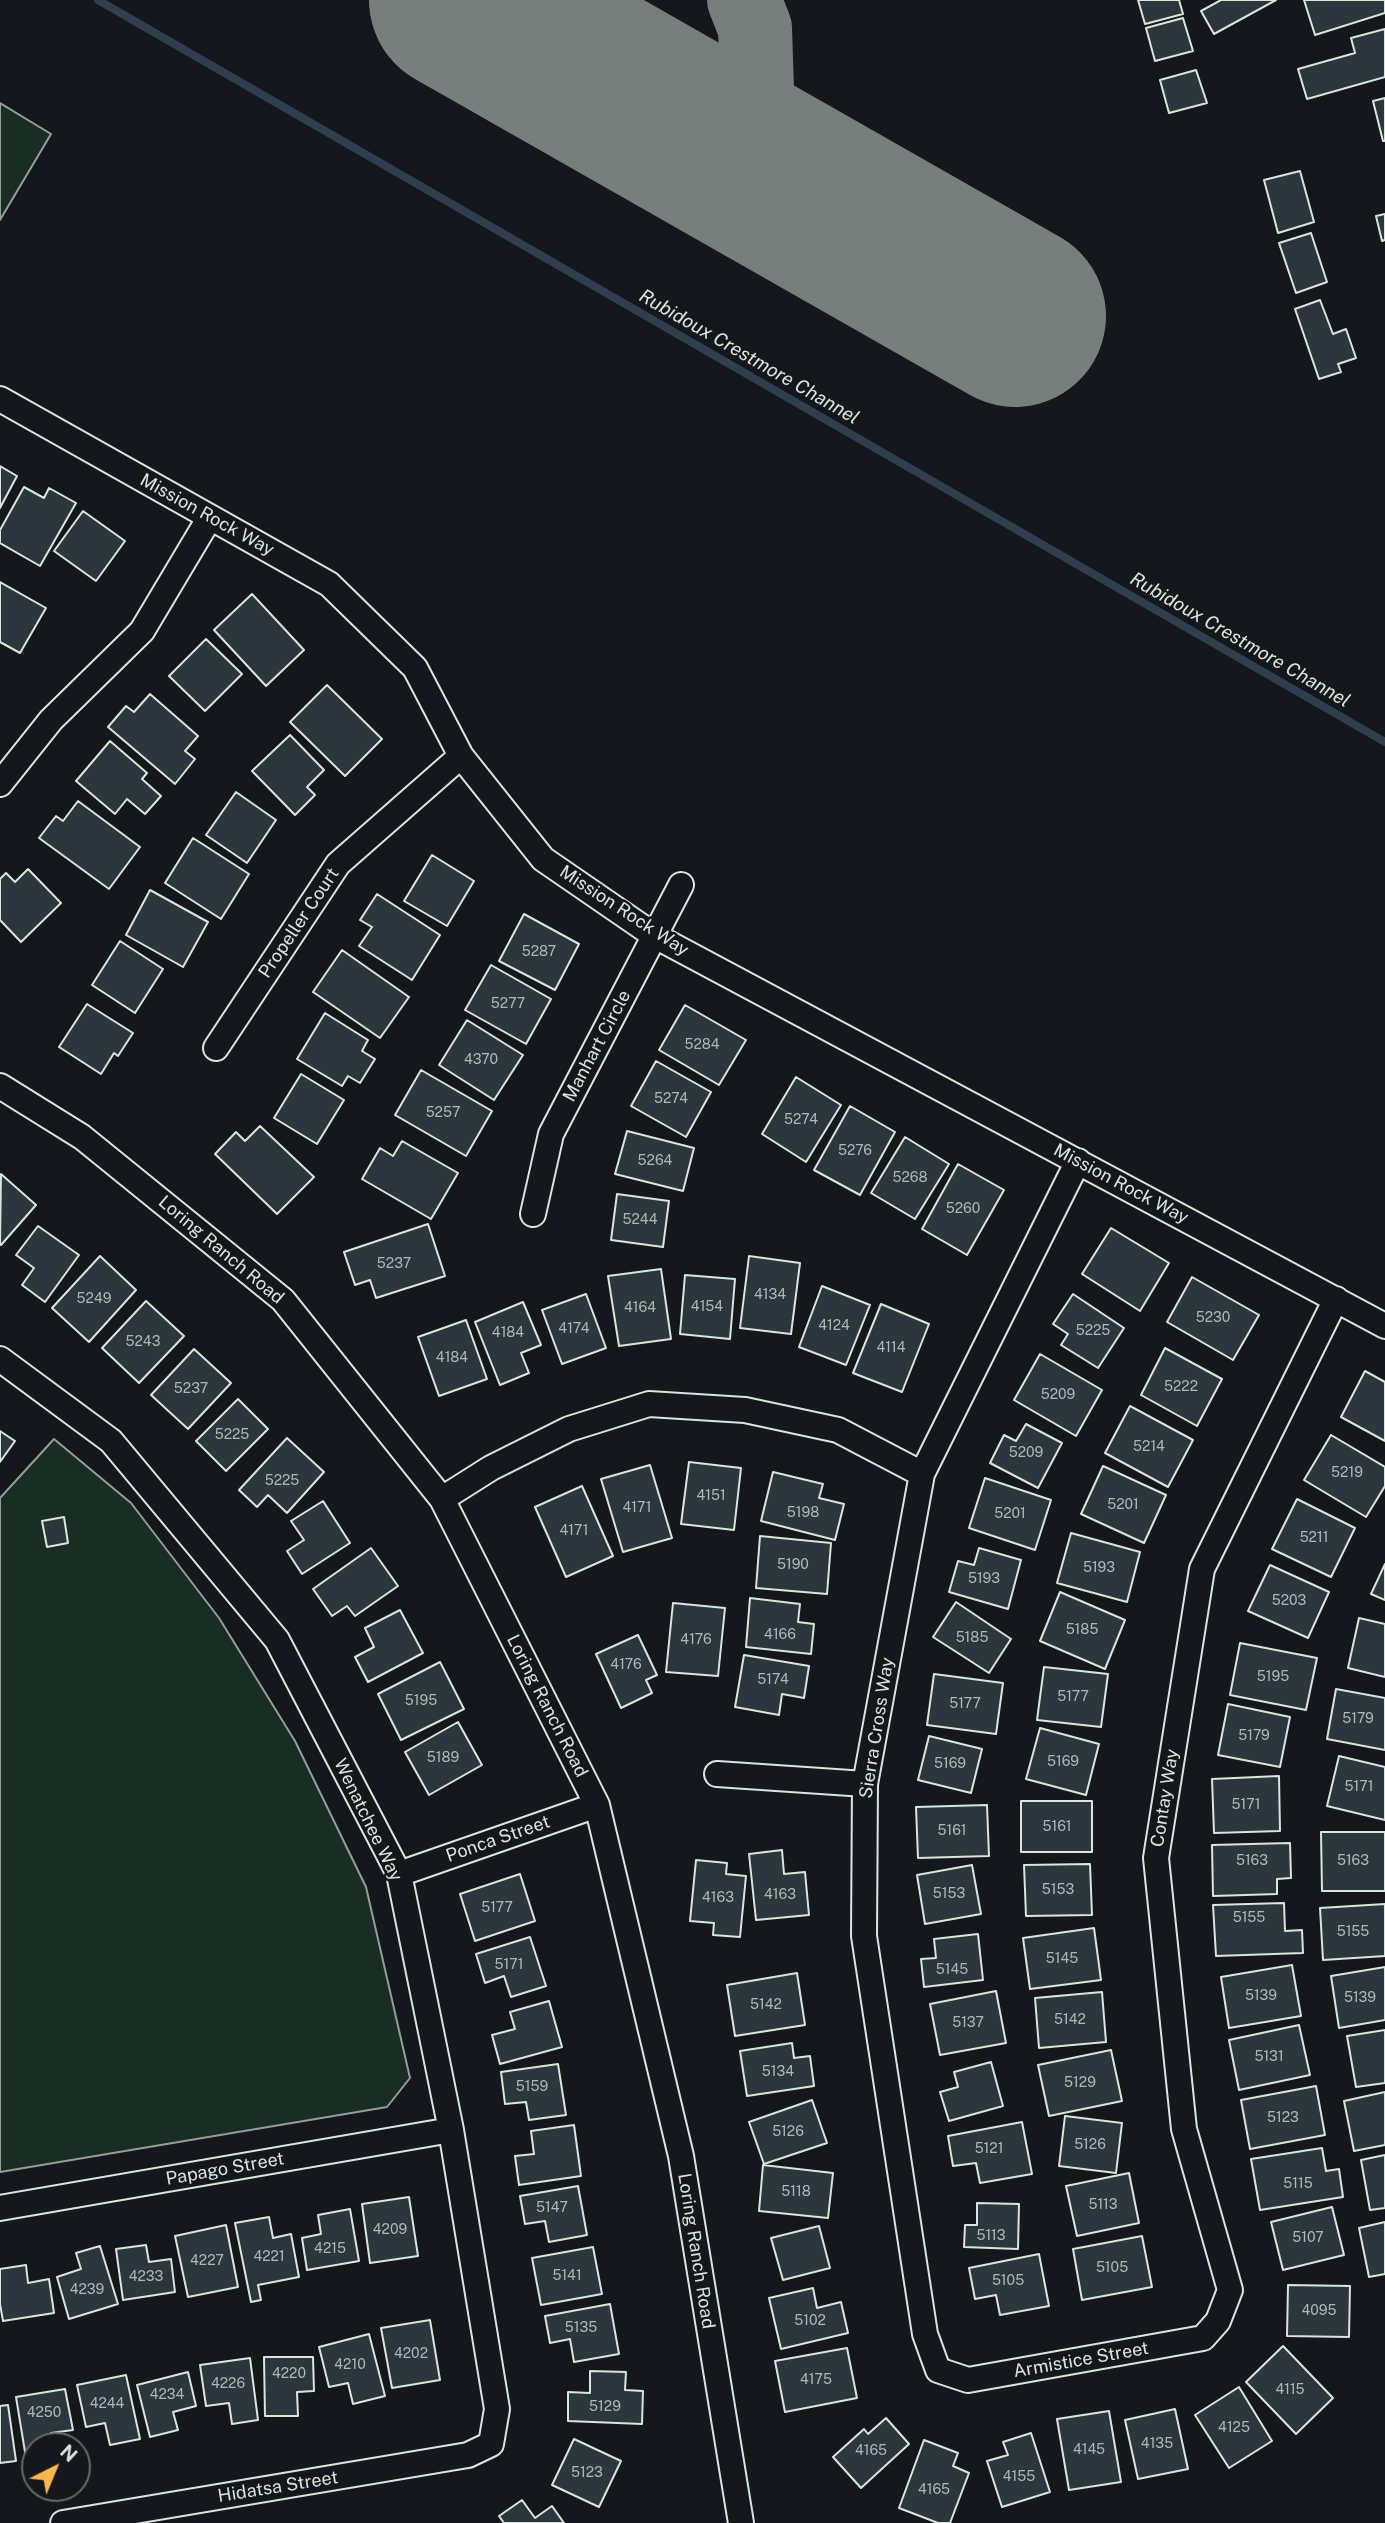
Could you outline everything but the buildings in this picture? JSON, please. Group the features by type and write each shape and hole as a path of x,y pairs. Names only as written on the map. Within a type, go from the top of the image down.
{"street":[{"name":"Mission Rock Way","path":"0,400 330,584 415,668 461,757 543,859 655,936 1385,1326"},
{"path":"0,784 51,719 142,631 210,517"},
{"name":"Propeller Court","path":"216,1048 338,864 461,757"},
{"name":"Manhart Circle","path":"533,1214 551,1134 681,885"},
{"name":"Loring Ranch Road","path":"0,1086 82,1136 283,1300 442,1499 597,1805 681,2156 741,2523"},
{"name":"Sierra Cross Way","path":"938,2370 925,2334 864,1936 865,1784 922,1474 1078,1161"},
{"name":"Contay Way","path":"1218,2321 1230,2290 1184,2129 1156,1858 1202,1569 1336,1299"},
{"name":"Wenatchee Way","path":"0,1359 111,1441 277,1640 398,1874 451,2130 497,2409 491,2444"},
{"path":"442,1499 491,1468 569,1429 649,1404 745,1410 838,1430 922,1474"},
{"path":"717,1774 865,1784"},
{"name":"Ponca Street","path":"398,1874 597,1805"},
{"name":"Papago Street","path":"0,2208 451,2130"},
{"name":"Armistice Street","path":"938,2370 968,2380 1203,2338 1218,2321"},
{"name":"Hidatsa Street","path":"63,2523 468,2455 491,2444"}],"green space":[{"path":"0,103 51,134 0,220"},
{"path":"54,1439 131,1503 219,1618 295,1741 366,1887 410,2078 387,2107 0,2172 0,1498"}],"waterway":[{"name":"Rubidoux Crestmore Channel","path":"98,0 1385,742"}],"taxiway":[{"path":"722,149 758,121 755,28 744,0"}],"runway":[{"path":"460,0 1015,316"}]}
